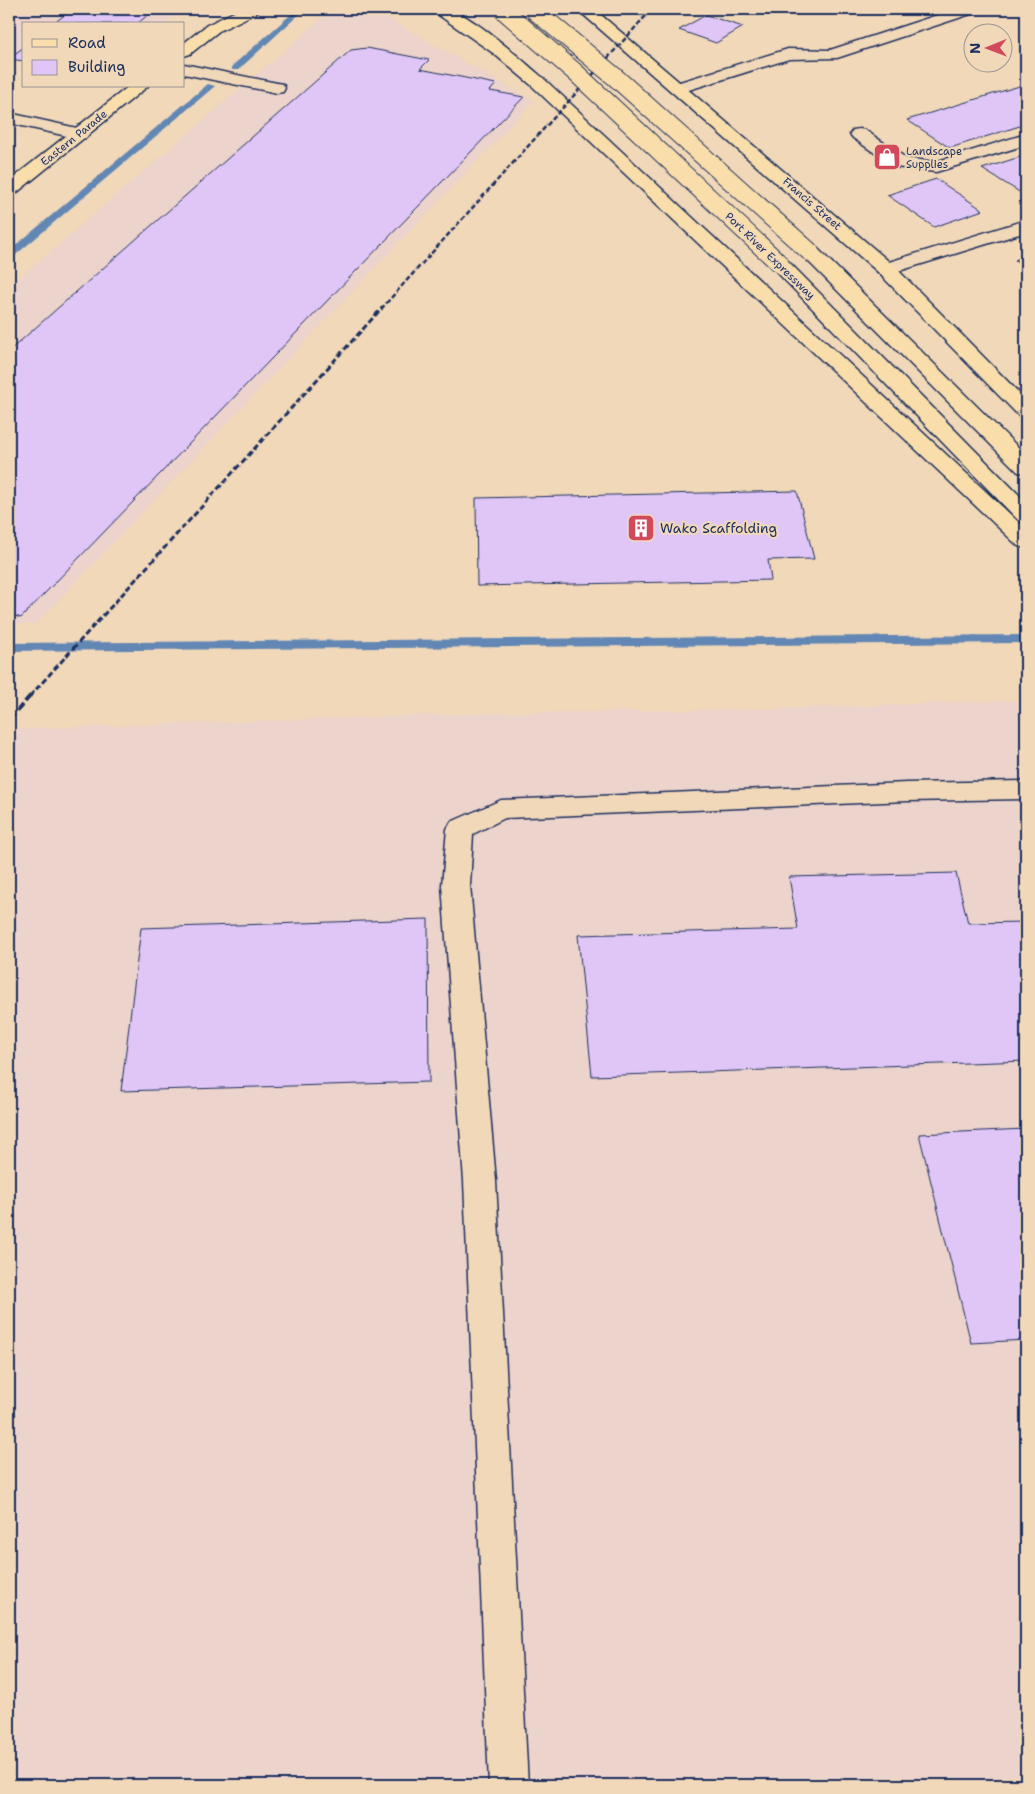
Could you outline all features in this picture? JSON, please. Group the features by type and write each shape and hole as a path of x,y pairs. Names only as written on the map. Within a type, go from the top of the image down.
{"main road":[{"path":"213,28 215,12 218,9"},
{"path":"185,50 213,28 252,9"},
{"path":"438,9 492,42 525,70 595,138 1026,541"},
{"name":"Port River Expressway","path":"502,9 576,73 780,264 1026,515"},
{"name":"Port River Expressway","path":"533,9 615,77 810,252 1026,467"},
{"name":"Francis Street","path":"585,9 679,88 886,269 1026,412"},
{"name":"Eastern Parade","path":"9,190 138,88"}],"lane":[{"path":"679,88 788,54 831,55 971,9"},
{"path":"185,69 277,88"},
{"path":"9,118 80,134"},
{"path":"859,134 901,163 936,167 1026,139"},
{"path":"886,269 1026,226"},
{"path":"508,1785 480,1181 456,885 460,829 501,809 907,792 1026,790"}],"shaded area":[{"path":"9,9 183,9 167,22 22,22 22,58 9,55"},
{"path":"333,9 371,9 534,101 36,624 9,624 9,287"},
{"path":"1026,700 1026,1785 9,1785 9,740 19,729 498,713 775,709"}],"building":[{"path":"72,9 155,9 139,22 56,22"},
{"path":"706,15 743,27 716,43 679,30"},
{"path":"22,48 22,61 9,58"},
{"path":"367,48 429,60 420,69 496,84 490,91 524,97 21,618 9,614 9,351 351,50"},
{"path":"1026,84 1026,124 950,148 907,120"},
{"path":"1026,155 1026,196 982,169"},
{"path":"936,179 983,210 934,227 887,195"},
{"path":"1026,256 1026,267 1015,260"},
{"name":"Wako Scaffolding","path":"797,491 814,559 768,560 771,580 477,586 476,498"},
{"path":"956,873 968,923 1026,922 1026,1061 592,1076 578,935 798,929 789,877"},
{"path":"428,919 429,1082 121,1091 141,928"},
{"path":"1025,1129 1026,1340 971,1343 919,1134"}],"waterway":[{"path":"235,68 301,9"},
{"path":"9,256 211,86"},
{"path":"9,647 1026,639"}],"railway":[{"path":"381,309 652,9"},
{"path":"30,696 382,308"},
{"path":"9,720 31,695"}],"place":[{"name":"Landscape Supplies","path":"887,157"},
{"name":"Wako Scaffolding","path":"641,528"}]}
